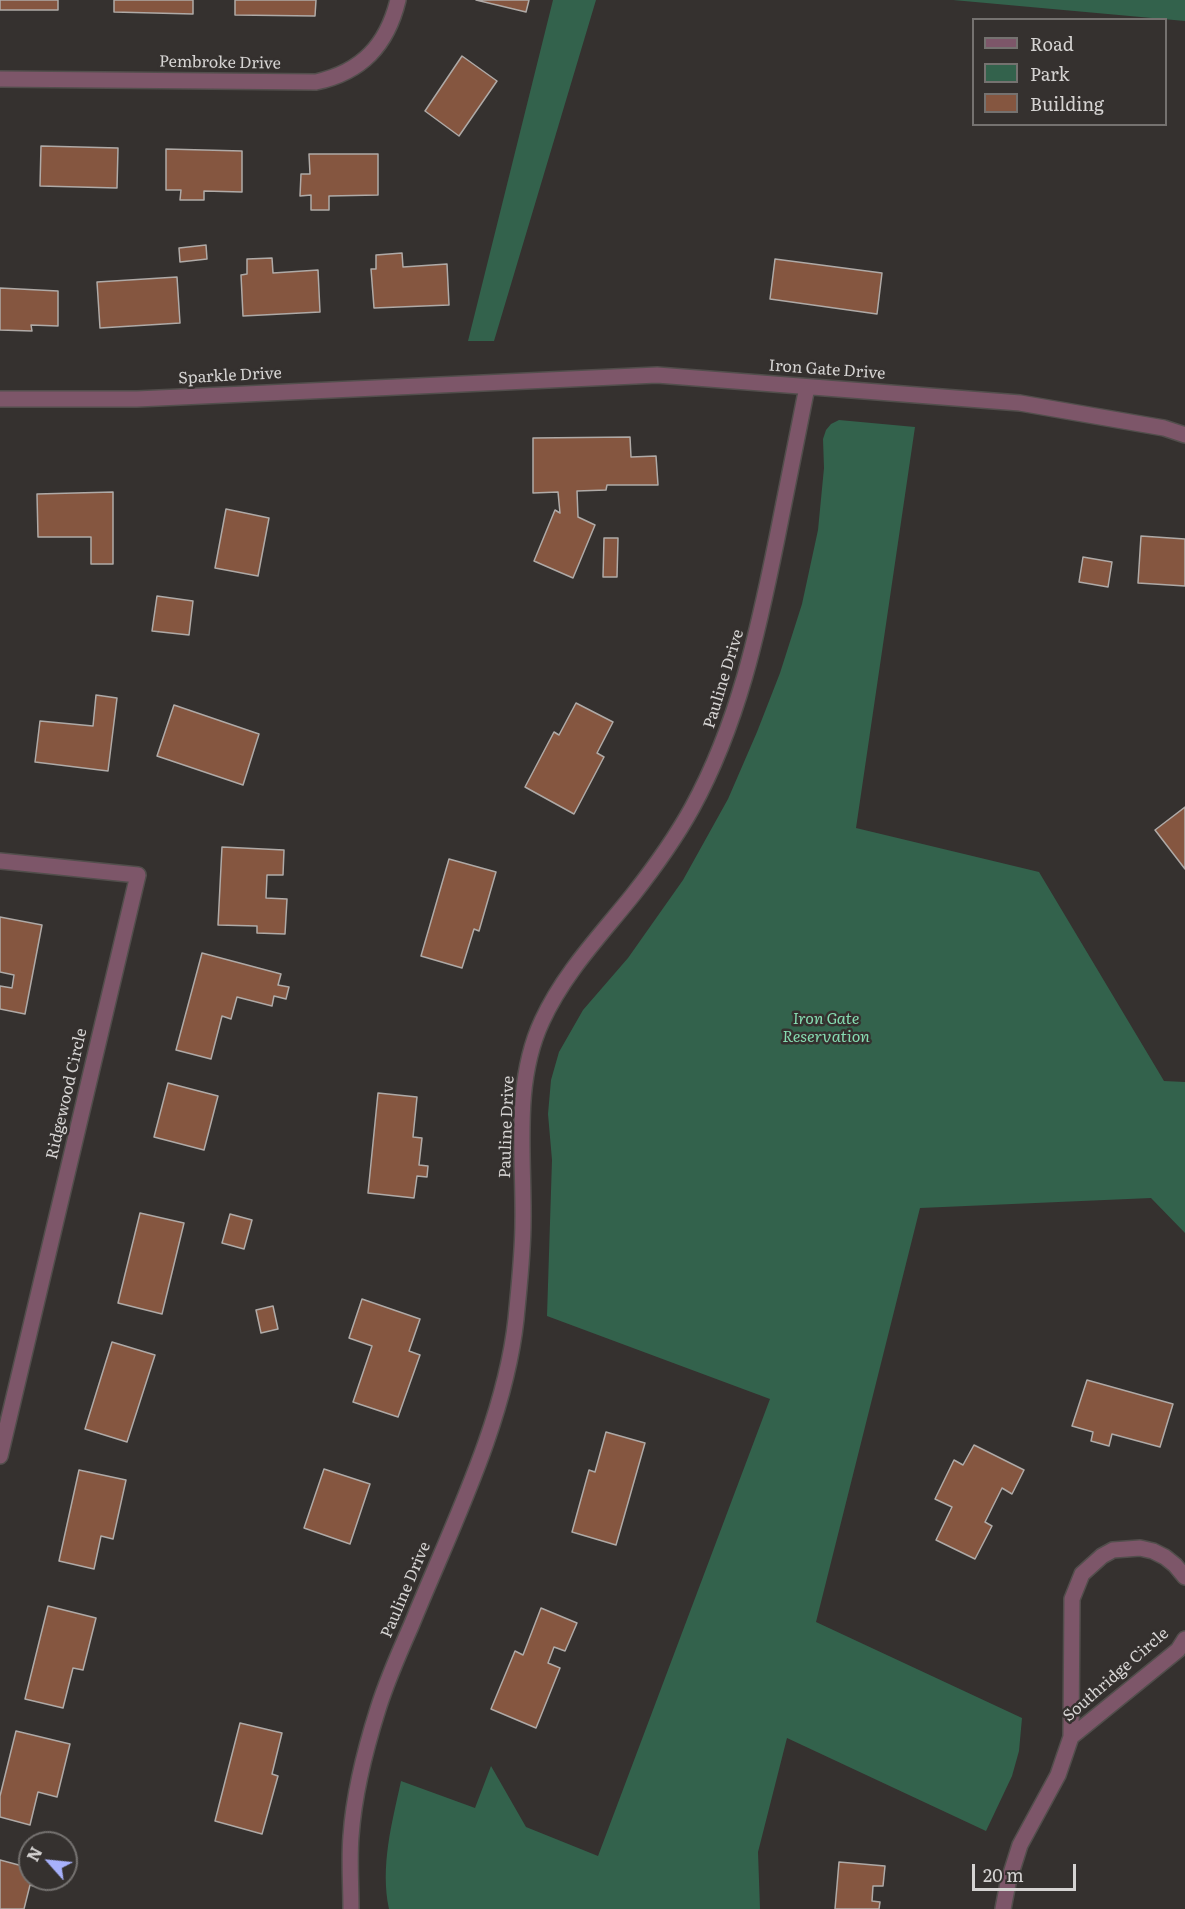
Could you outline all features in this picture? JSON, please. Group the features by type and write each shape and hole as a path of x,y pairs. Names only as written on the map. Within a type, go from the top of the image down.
{"street":[{"name":"Pembroke Drive","path":"0,79 316,82 334,78 351,70 371,55 394,16 398,0"},
{"name":"Iron Gate Drive","path":"462,383 657,375 1020,403 1164,429 1185,435"},
{"name":"Sparkle Drive","path":"0,399 137,399 462,383"},
{"name":"Pauline Drive","path":"351,1909 351,1838 355,1797 379,1706 474,1472 492,1421 508,1363 515,1323 523,1226 522,1131 524,1091 531,1052 541,1022 572,970 664,854 692,809 714,764 731,722 752,655 807,387"},
{"name":"Ridgewood Circle","path":"0,861 138,875 0,1456"},
{"name":"Southridge Circle","path":"1003,1909 1008,1883 1020,1845 1058,1775 1071,1737 1072,1599 1082,1574 1102,1556 1113,1550 1140,1548 1165,1557 1185,1577"},
{"name":"Southridge Circle","path":"1071,1737 1178,1650 1185,1639"}],"green space":[{"path":"553,0 596,0 494,341 468,341"},
{"path":"953,0 1185,0 1185,21"},
{"name":"Iron Gate Reservation","path":"839,420 915,427 856,828 1039,872 1164,1081 1185,1082 1185,1233 1151,1198 920,1208 816,1622 1022,1718 1019,1751 1012,1776 986,1831 787,1738 758,1852 760,1909 389,1909 386,1861 401,1781 475,1808 491,1766 526,1827 598,1856 770,1399 547,1316 552,1160 548,1114 551,1080 559,1052 583,1010 628,958 683,880 728,799 757,732 780,673 802,604 818,530 824,468 823,439 831,424"}],"building":[{"path":"0,0 58,0 58,10 0,10"},
{"path":"114,0 193,0 193,14 114,12"},
{"path":"235,0 316,0 315,16 235,15"},
{"path":"476,0 529,0 526,12"},
{"path":"462,56 497,81 459,136 425,111"},
{"path":"41,146 118,148 117,188 40,186"},
{"path":"166,149 242,151 242,192 204,191 204,200 180,200 181,190 166,190"},
{"path":"309,154 378,154 378,195 329,196 329,210 311,210 311,195 300,196 301,174 310,174"},
{"path":"206,245 207,259 180,262 179,248"},
{"path":"402,253 403,267 447,264 449,305 374,308 371,269 376,269 376,255"},
{"path":"272,258 273,273 318,270 320,312 243,316 241,275 247,274 247,259"},
{"path":"775,259 882,273 877,314 770,299"},
{"path":"177,277 180,323 100,328 97,282"},
{"path":"0,288 58,291 58,326 31,325 32,331 0,330"},
{"path":"630,437 631,457 656,456 658,485 607,485 606,490 577,491 578,517 595,525 573,578 534,561 555,510 560,513 558,492 533,493 533,438"},
{"path":"113,492 113,564 91,564 91,537 38,537 37,494"},
{"path":"226,509 269,518 258,576 215,568"},
{"path":"1141,536 1185,539 1185,586 1138,583"},
{"path":"604,538 618,538 617,577 603,577"},
{"path":"1083,557 1112,562 1108,587 1079,582"},
{"path":"157,596 193,601 189,635 152,631"},
{"path":"96,695 117,698 108,771 35,762 40,721 93,726"},
{"path":"576,703 613,722 597,753 604,757 574,814 525,787 554,732 559,735"},
{"path":"174,705 259,734 243,785 157,756"},
{"path":"1185,807 1185,869 1155,830"},
{"path":"222,847 284,850 283,875 267,875 266,898 287,899 285,934 257,933 257,926 218,925"},
{"path":"449,859 496,872 479,931 474,929 462,968 421,956"},
{"path":"0,917 42,925 25,1014 0,1009 0,986 12,988 14,975 0,972"},
{"path":"202,953 281,974 278,985 289,987 286,999 274,996 272,1006 237,997 231,1019 222,1016 211,1059 176,1050"},
{"path":"168,1083 218,1096 204,1150 154,1137"},
{"path":"378,1093 417,1097 413,1137 422,1138 419,1165 428,1166 427,1177 417,1176 414,1198 368,1193"},
{"path":"140,1213 184,1223 162,1314 118,1303"},
{"path":"230,1214 252,1220 244,1249 222,1243"},
{"path":"362,1299 420,1319 409,1351 420,1355 398,1417 353,1402 372,1346 349,1338"},
{"path":"273,1306 278,1329 261,1333 256,1310"},
{"path":"112,1342 155,1355 127,1442 85,1429"},
{"path":"1087,1380 1173,1404 1160,1447 1112,1434 1109,1446 1091,1441 1093,1432 1072,1426"},
{"path":"606,1432 645,1443 616,1545 572,1532 589,1470 595,1472"},
{"path":"974,1445 1024,1470 1012,1494 1002,1488 985,1522 992,1526 975,1559 936,1540 952,1507 935,1499 954,1460 963,1465"},
{"path":"324,1469 370,1484 350,1544 304,1528"},
{"path":"79,1470 126,1480 113,1539 101,1536 94,1569 59,1561"},
{"path":"48,1606 96,1618 83,1670 73,1668 63,1708 25,1699"},
{"path":"541,1608 577,1623 565,1651 554,1647 548,1663 560,1668 536,1728 491,1709 515,1651 523,1655"},
{"path":"240,1723 282,1733 272,1774 278,1776 262,1834 215,1821"},
{"path":"16,1731 70,1744 57,1797 38,1792 30,1825 0,1817 0,1796"},
{"path":"0,1860 18,1865 18,1891 28,1891 24,1909 0,1909"},
{"path":"839,1862 885,1866 883,1886 873,1886 872,1901 880,1902 879,1909 835,1909"}]}
